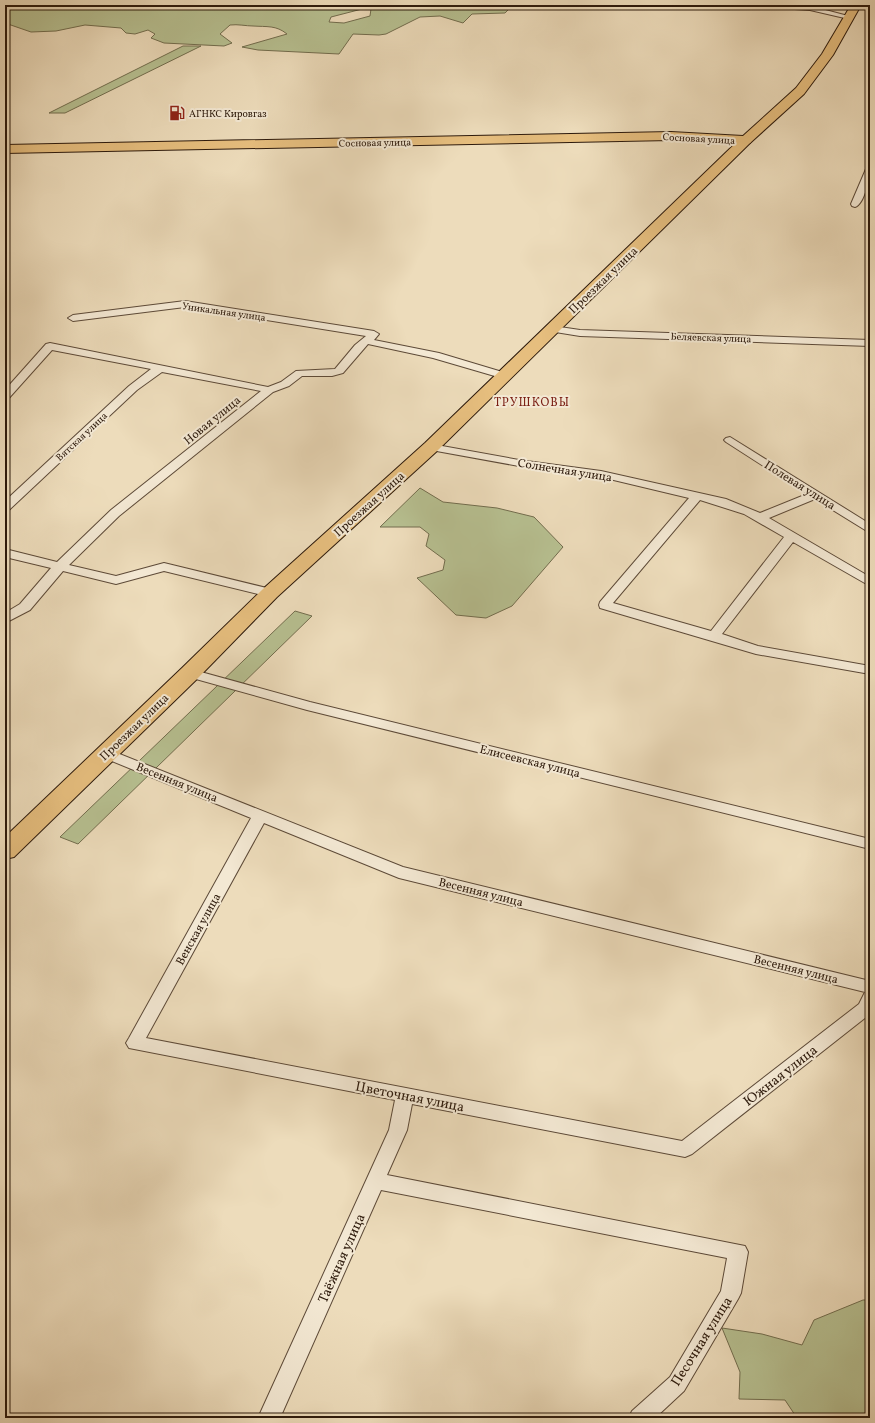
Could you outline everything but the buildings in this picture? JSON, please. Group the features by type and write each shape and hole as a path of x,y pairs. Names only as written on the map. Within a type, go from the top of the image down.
{"main road":[{"name":"Проезжая улица","path":"5,851 107,754 270,593 431,447 746,140 800,91 827,55 842,16 856,5"},
{"name":"Сосновая улица","path":"5,149 671,136 746,140"}],"street":[{"path":"764,5 810,8 842,16 842,5"},
{"path":"855,204 870,169"},
{"name":"Уникальная улица","path":"73,318 185,304 370,338 505,376"},
{"name":"Беляевская улица","path":"553,329 580,333 870,343"},
{"path":"269,390 285,384 300,373 332,373 339,371 370,338"},
{"name":"Новая улица","path":"5,396 50,346 269,390"},
{"name":"Вятская улица","path":"5,507 133,388 160,368"},
{"name":"Новая улица","path":"5,619 25,607 60,567 115,513 269,390"},
{"name":"Полевая улица","path":"730,440 870,529"},
{"name":"Солнечная улица","path":"431,447 526,464 601,474 697,496 748,510 759,518 870,582"},
{"path":"759,518 815,495"},
{"path":"697,496 605,605 714,636 756,650 870,670"},
{"path":"714,636 791,536"},
{"path":"5,553 116,580 164,567 270,593"},
{"path":"5,630 25,607"},
{"name":"Елисеевская улица","path":"190,673 307,706 870,844"},
{"name":"Весенняя улица","path":"107,754 399,872 870,987"},
{"name":"Венская улица","path":"135,1043 260,816"},
{"name":"Южная улица","path":"685,1149 866,1008 870,997"},
{"name":"Цветочная улица","path":"135,1043 685,1149"},
{"name":"Таёжная улица","path":"269,1418 398,1130 405,1096"},
{"name":"Песочная улица","path":"375,1181 738,1252 731,1293 727,1300 677,1384 640,1418"}],"green space":[{"path":"5,5 513,5 505,13 472,14 463,23 440,16 420,17 386,34 353,34 339,54 258,50 242,47 287,34 279,29 267,27 230,25 220,34 232,43 224,46 164,43 151,38 155,34 148,30 135,34 126,33 121,28 85,25 56,31 31,32 5,23","holes":["362,9 371,9 370,16 344,23 329,22 331,17"]},
{"path":"183,46 201,46 65,113 49,113"},
{"path":"420,488 443,502 497,508 534,517 563,547 512,606 486,618 456,615 417,578 443,570 445,560 426,546 429,534 420,527 380,527"},
{"path":"295,611 312,616 78,844 60,837"},
{"path":"863,1300 870,1300 870,1418 797,1418 785,1400 739,1399 740,1372 722,1328 762,1334 802,1345 814,1320"}],"place":[{"name":"АГНКС Кировгаз","path":"177,113"}],"district":[{"name":"ТРУШКОВЫ","path":"532,402"}]}
